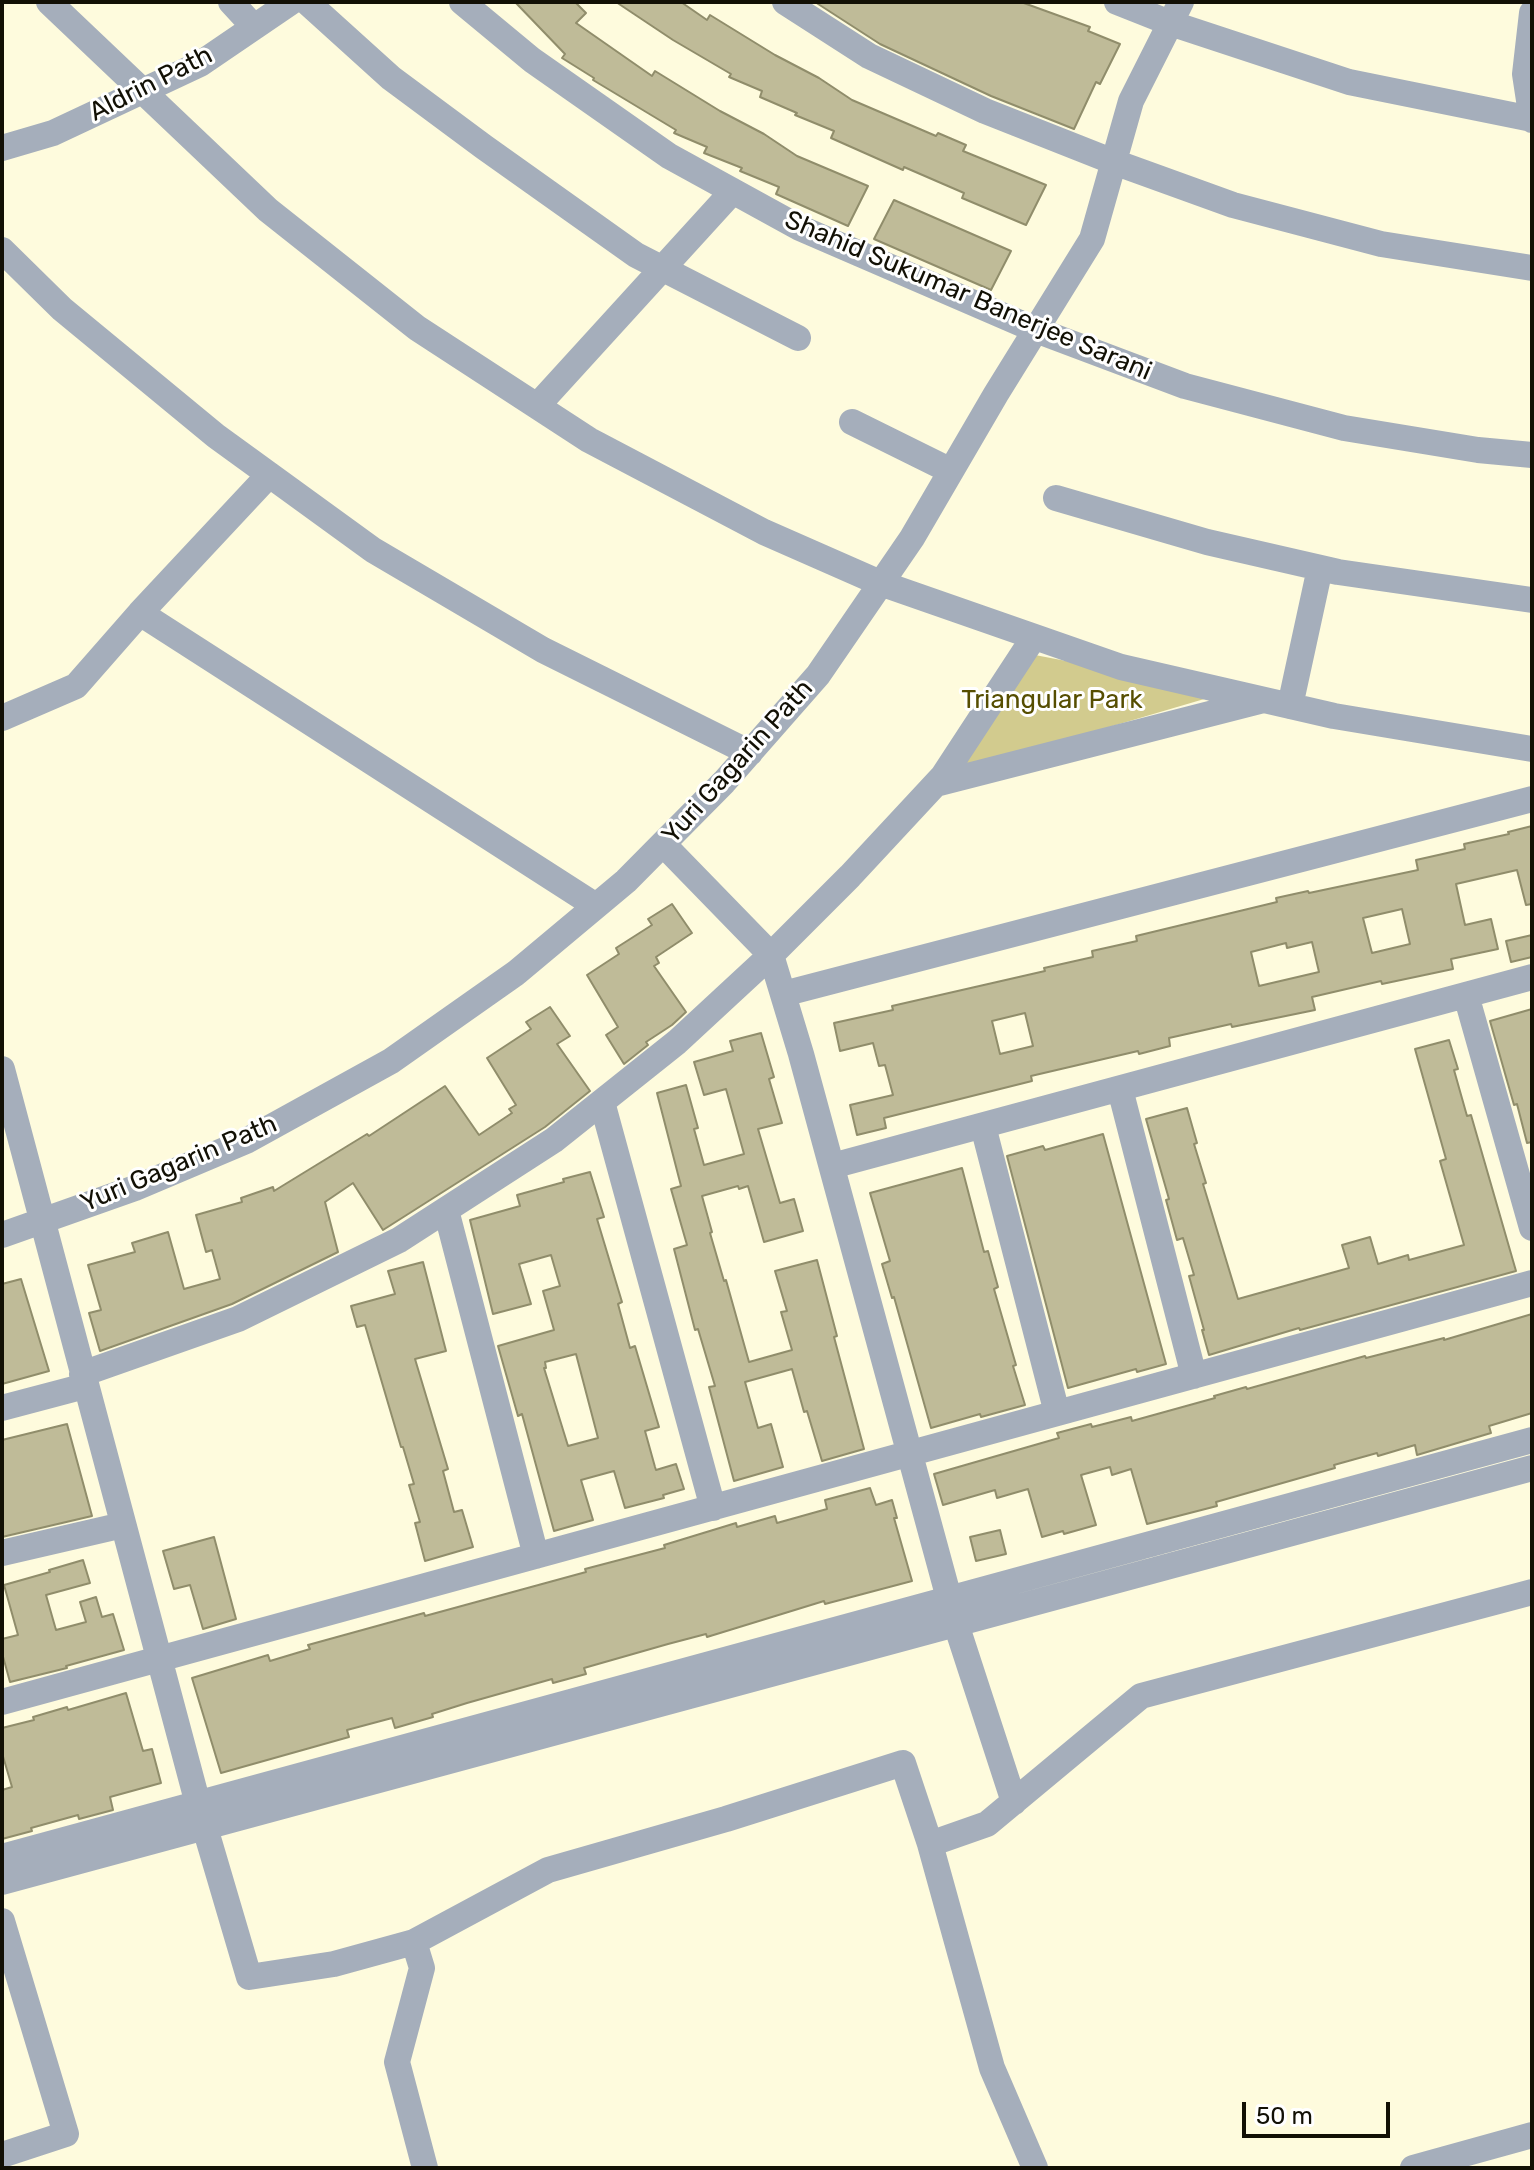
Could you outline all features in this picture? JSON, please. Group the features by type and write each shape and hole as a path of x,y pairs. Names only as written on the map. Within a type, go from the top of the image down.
{"street":[{"path":"49,2 268,210 417,328 589,440 764,532 880,583 1121,667 1334,716 1532,749"},
{"path":"231,2 254,27"},
{"name":"Aldrin Path","path":"2,148 53,133 200,64 291,2"},
{"path":"307,2 391,78 623,246 798,338"},
{"name":"Shahid Sukumar Banerjee Sarani","path":"462,2 544,69 669,156 800,228 1036,330 1185,386 1344,428 1478,450 1532,455"},
{"path":"785,2 869,56 985,111 1233,205 1381,244 1532,268"},
{"path":"1117,2 1175,13 1349,82 1532,119 1525,74 1532,13"},
{"name":"Yuri Gagarin Path","path":"2,1235 135,1188 246,1141 391,1061 516,973 626,881 724,782 818,675 912,538 1092,239 1131,101 1175,13"},
{"path":"537,406 733,191"},
{"path":"2,250 62,309 216,436 373,550 543,650 750,753"},
{"path":"852,422 951,471"},
{"path":"2,718 76,686 269,475"},
{"path":"1056,498 1207,542 1320,568 1532,600"},
{"path":"1290,706 1320,568"},
{"path":"140,613 596,906"},
{"path":"2,1408 84,1380 238,1319 399,1240 554,1140 677,1042 850,876 943,776 1034,637"},
{"path":"936,784 1263,700"},
{"path":"783,994 1532,799"},
{"path":"663,844 771,955 832,1166 956,1624 1014,1802"},
{"path":"832,1166 1532,977"},
{"path":"1466,995 1532,1228"},
{"path":"2,1069 201,1815 249,1977 334,1964 414,1942 548,1870 726,1819 903,1763 930,1844 992,2068 1035,2168"},
{"path":"1120,1089 1194,1376"},
{"path":"602,1102 713,1508"},
{"path":"983,1126 1057,1413"},
{"path":"446,1210 536,1556"},
{"path":"2,1702 1532,1283"},
{"path":"2,1882 201,1815 949,1598 1532,1440"},
{"path":"2,1857 201,1815 956,1624 1532,1468"},
{"path":"2,1553 123,1525"},
{"path":"930,1844 987,1824 1141,1696 1532,1592"},
{"path":"2,1921 66,2134 2,2155"},
{"path":"414,1942 422,1968 397,2062 425,2168"},
{"path":"1413,2168 1532,2135"}],"green space":[{"name":"Triangular Park","path":"1035,655 1228,692 943,776"}],"building":[{"path":"515,2 575,2 586,13 576,23 652,76 655,71 797,156 868,186 848,226 776,194 779,187 704,153 707,147 674,133 676,130 593,80 562,58 565,54"},
{"path":"616,2 681,2 707,20 710,15 852,100 936,136 938,133 966,145 963,151 1046,185 1026,225 962,198 964,193 831,138 834,131 760,97 762,91 729,77 731,74"},
{"path":"815,2 1021,2 1090,27 1088,31 1120,44 1100,84 1096,82 1074,129 991,96 880,44"},
{"path":"894,200 1011,251 991,290 874,239"},
{"path":"1532,826 1532,904 1526,905 1517,870 1456,884 1465,925 1491,919 1498,949 1451,959 1453,969 1312,997 1315,1010 1169,1038 1170,1046 1031,1076 1032,1081 884,1118 886,1128 857,1135 850,1105 893,1095 885,1065 879,1066 873,1043 840,1051 834,1023 893,1010 892,1006 1045,971 1044,968 1093,957 1092,951 1137,941 1136,936 1277,902 1276,898 1418,870 1416,860 1465,849 1464,844","holes":["1402,909 1410,944 1372,953 1363,918","1312,942 1319,972 1259,986 1251,952 1286,943 1287,948","1025,1013 1033,1046 1000,1054 992,1021"]},
{"path":"672,904 692,933 656,957 659,963 654,966 686,1012 646,1042 648,1045 624,1064 606,1035 618,1027 587,975 619,954 616,948 652,925 648,919"},
{"path":"1532,935 1532,957 1511,962 1506,941"},
{"path":"550,1007 570,1036 557,1044 590,1091 545,1127 383,1230 353,1183 325,1202 338,1252 232,1304 100,1351 89,1313 101,1310 88,1265 135,1252 132,1243 168,1232 184,1289 220,1279 212,1250 206,1252 196,1215 242,1202 241,1198 273,1187 274,1191 367,1134 369,1136 445,1086 479,1135 512,1113 509,1109 516,1105 487,1058 531,1029 526,1022"},
{"path":"1532,1009 1532,1142 1527,1143 1490,1021"},
{"path":"761,1033 774,1077 769,1079 782,1123 758,1129 780,1203 794,1199 803,1231 764,1242 748,1186 739,1189 738,1186 702,1196 710,1233 749,1362 792,1350 781,1312 787,1311 775,1271 817,1260 864,1449 822,1461 792,1369 745,1382 758,1428 771,1424 783,1467 734,1481 709,1387 715,1386 698,1329 695,1330 674,1249 687,1245 671,1189 681,1186 657,1093 686,1085 704,1165 744,1154 726,1089 704,1095 694,1062 733,1051 730,1041"},
{"path":"1449,1040 1467,1116 1471,1115 1516,1271 1209,1355 1189,1276 1194,1275 1183,1238 1177,1240 1166,1200 1169,1199 1146,1119 1187,1108 1206,1183 1203,1184 1238,1299 1349,1268 1342,1245 1370,1237 1378,1264 1408,1255 1409,1260 1464,1245 1440,1161 1446,1159 1415,1049"},
{"path":"1103,1134 1166,1364 1068,1388 1007,1156 1043,1146 1045,1150"},
{"path":"962,1168 984,1252 988,1251 998,1287 994,1289 1025,1405 931,1428 882,1264 890,1261 870,1193"},
{"path":"590,1172 604,1217 597,1219 622,1302 618,1304 630,1348 635,1346 659,1427 645,1431 655,1467 656,1470 676,1464 684,1489 663,1495 664,1498 625,1508 614,1471 581,1480 593,1520 554,1531 522,1414 518,1416 498,1346 554,1330 543,1291 560,1286 551,1255 519,1264 531,1304 493,1314 470,1220 520,1206 517,1195 564,1182 563,1179","holes":["576,1354 598,1438 568,1446 544,1368 545,1362"]},
{"path":"423,1262 446,1351 415,1359 448,1469 443,1471 454,1512 462,1510 473,1547 425,1561 415,1523 420,1522 409,1485 414,1484 365,1325 357,1327 351,1306 395,1294 388,1271"},
{"path":"21,1279 49,1371 2,1384 2,1284"},
{"path":"1532,1314 1532,1413 1489,1426 1491,1433 1417,1455 1415,1445 1378,1456 1377,1453 1216,1502 1217,1506 1147,1524 1131,1469 1112,1475 1110,1467 1081,1475 1096,1525 1064,1534 1063,1531 1042,1537 1028,1489 997,1498 995,1490 943,1505 934,1474 1059,1438 1057,1433 1131,1417 1132,1421 1246,1387 1365,1356 1444,1340"},
{"path":"67,1424 92,1516 2,1537 2,1440"},
{"path":"870,1488 876,1505 892,1500 912,1581 825,1604 824,1601 707,1637 706,1634 668,1644 584,1668 586,1674 553,1683 552,1679 467,1703 395,1728 392,1718 347,1730 349,1737 221,1773 192,1678 268,1655 270,1661 310,1649 308,1645 586,1572 585,1569 665,1548 664,1545 736,1523 737,1527 775,1516 777,1523 827,1509 825,1500"},
{"path":"1000,1530 1006,1554 976,1561 970,1537"},
{"path":"214,1537 236,1619 203,1629 190,1585 174,1589 163,1551"},
{"path":"83,1560 90,1583 46,1595 56,1630 86,1622 80,1602 96,1597 102,1617 113,1614 124,1650 10,1682 2,1653 2,1639 18,1635 4,1585"},
{"path":"126,1693 143,1751 152,1749 161,1783 110,1797 113,1810 79,1819 78,1815 2,1839 2,1790 12,1787 2,1753 2,1728 67,1707 68,1710"}]}
